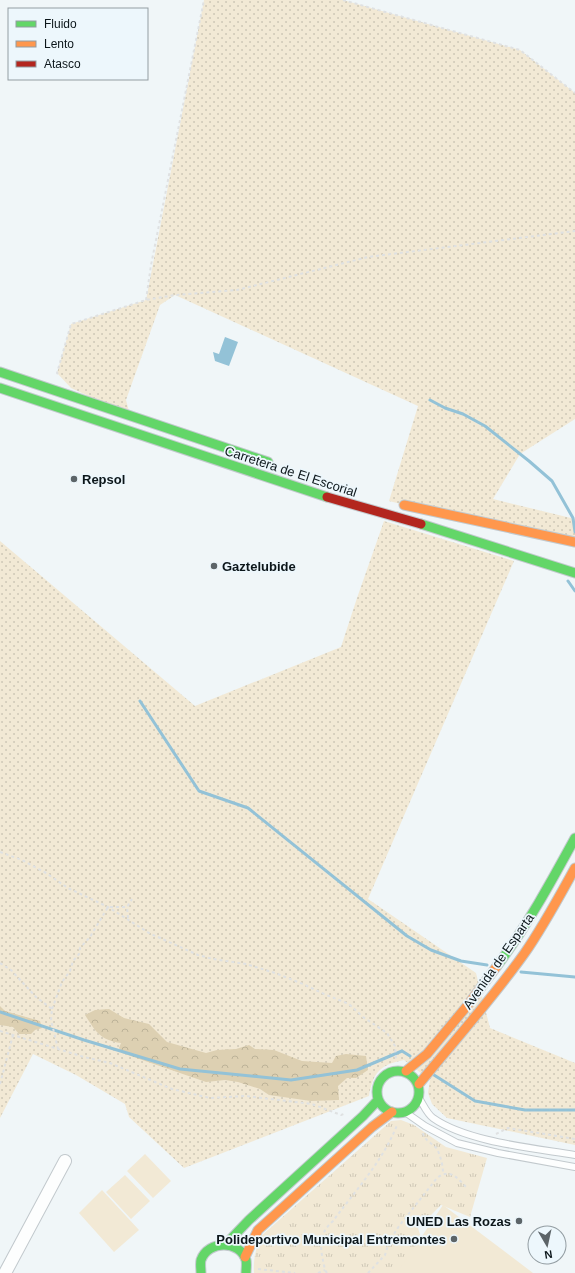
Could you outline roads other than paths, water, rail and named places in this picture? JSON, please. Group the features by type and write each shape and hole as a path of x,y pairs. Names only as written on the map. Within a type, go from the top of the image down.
{"main road":[{"name":"Carretera de El Escorial","path":"0,372 279,465"},
{"name":"Carretera de El Escorial","path":"0,388 315,493 462,536 575,573"},
{"path":"395,503 575,542"},
{"name":"Avenida de Esparta","path":"401,1071 427,1054 467,1006 510,949 540,902 575,838"},
{"name":"Avenida de Esparta","path":"418,1084 469,1025 524,953 560,896 575,868"},
{"path":"245,1257 258,1230 372,1127 399,1112 411,1109 416,1104 419,1098 418,1084 414,1076 401,1071 386,1074 377,1088 378,1100 384,1107 399,1112"},
{"path":"226,1244 249,1220 363,1116 378,1100"},
{"path":"201,1272 203,1257 212,1247 219,1244 234,1246 240,1250 245,1257 247,1270"}],"street":[{"path":"5,1273 64,1161"}],"lane":[{"path":"419,1098 431,1117 458,1132 486,1139 575,1155"},
{"path":"399,1112 457,1143 498,1153 575,1167"}],"water":[{"path":"225,337 238,342 229,366 215,361 213,352 219,354"}],"waterway":[{"path":"430,400 445,408 463,414 485,426 552,481 573,518 575,532"},
{"path":"568,581 575,591"},
{"path":"140,701 199,791 248,808 407,936 431,950 461,961 487,965"},
{"path":"521,972 575,977"},
{"path":"0,1012 84,1040 180,1069 291,1080 357,1070 402,1051 410,1056"},
{"path":"434,1075 475,1101 525,1110 575,1110"}],"place":[{"name":"Repsol","path":"74,479"},
{"name":"Gaztelubide","path":"214,566"},
{"name":"UNED Las Rozas","path":"519,1221"},
{"name":"Polideportivo Municipal Entremontes","path":"454,1239"}]}
